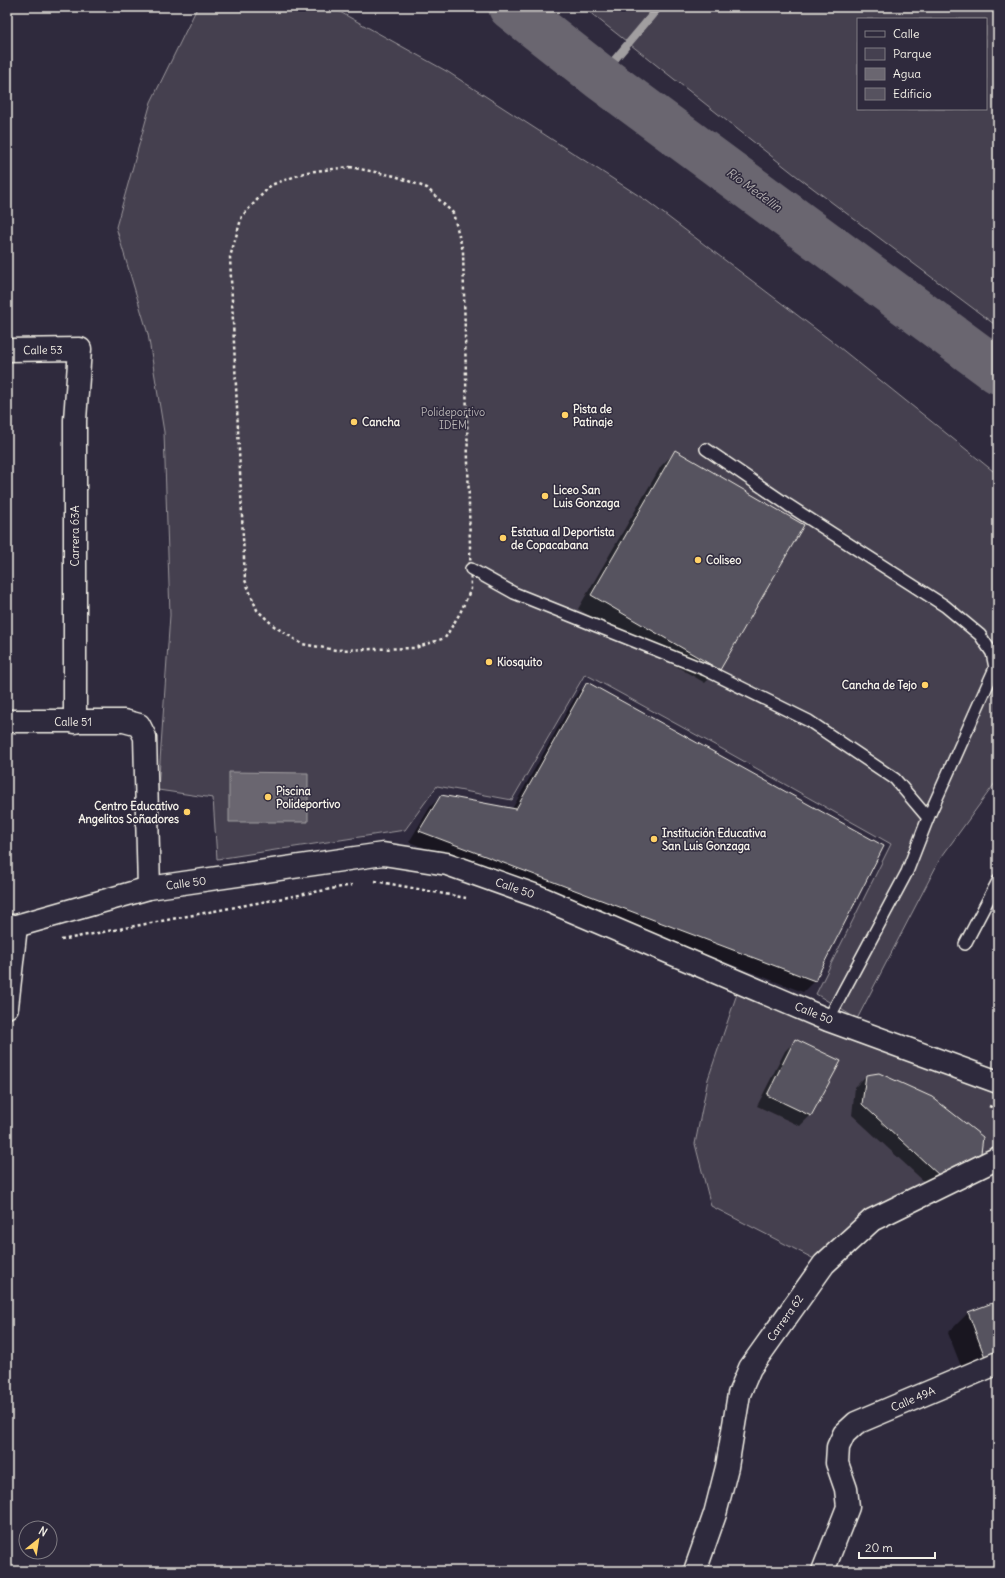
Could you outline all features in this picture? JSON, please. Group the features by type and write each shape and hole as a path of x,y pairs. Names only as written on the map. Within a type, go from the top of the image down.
{"street":[{"name":"Calle 53","path":"7,350 80,349"},
{"name":"Carrera 63A","path":"75,722 75,420 80,349"},
{"name":"Calle 51","path":"7,721 124,721 139,725 146,737 150,888"},
{"name":"Calle 50","path":"11,926 150,888 383,854 447,864 537,896 828,1020 998,1082"},
{"path":"7,1007 11,926"},
{"name":"Carrera 62","path":"695,1571 716,1514 727,1467 739,1394 750,1368 824,1264 872,1220 998,1158"},
{"name":"Calle 49A","path":"823,1571 848,1507 846,1489 837,1462 838,1447 844,1434 856,1423 998,1363"}],"lane":[{"path":"706,448 788,504 945,606 980,635 992,653 995,668 928,818 907,872 828,1020"},
{"path":"471,569 514,593 706,670 809,721 895,779 928,818"},
{"path":"965,944 998,881"}],"path":[{"path":"350,167 395,176 427,188 452,213 463,251 471,569 471,589 460,613 444,638 415,648 336,650 302,644 274,626 258,610 245,580 230,257 242,216 271,185 307,172 350,167"},
{"path":"367,882 375,881 467,899"},
{"path":"59,941 360,884"},
{"path":"983,1104 998,1110"}],"green space":[{"name":"Polideportivo IDEM","path":"331,7 448,72 647,201 834,343 998,475 998,779 940,859 857,1019 816,994 891,844 585,674 512,800 437,786 405,830 217,859 213,798 158,790 170,615 164,432 148,334 116,227 151,102 197,8"},
{"path":"583,7 998,7 998,327 794,174"},
{"path":"742,979 998,1081 998,1158 872,1220 824,1264 711,1206 695,1144 708,1079"}],"water":[{"name":"Piscina Polideportivo","path":"229,772 308,773 308,822 229,822"}],"building":[{"name":"Coliseo","path":"675,450 804,525 720,670 591,595"},
{"name":"Institución Educativa San Luis Gonzaga","path":"587,682 884,846 815,981 419,831 441,795 516,809"},
{"path":"795,1039 841,1061 811,1116 767,1095"},
{"path":"879,1073 932,1097 983,1137 980,1161 940,1176 862,1104 866,1075"},
{"path":"998,1301 998,1355 986,1360 968,1312"}],"waterway":[{"name":"Río Medellín","path":"511,7 600,77 998,371"},
{"path":"600,77 659,7"}],"place":[{"name":"Pista de Patinaje","path":"565,415"},
{"name":"Cancha","path":"354,422"},
{"name":"Liceo San Luis Gonzaga","path":"545,496"},
{"name":"Estatua al Deportista de Copacabana","path":"503,538"},
{"name":"Coliseo","path":"698,560"},
{"name":"Kiosquito","path":"489,662"},
{"name":"Cancha de Tejo","path":"925,685"},
{"name":"Piscina Polideportivo","path":"268,797"},
{"name":"Centro Educativo Angelitos Soñadores","path":"187,812"},
{"name":"Institución Educativa San Luis Gonzaga","path":"654,839"}]}
